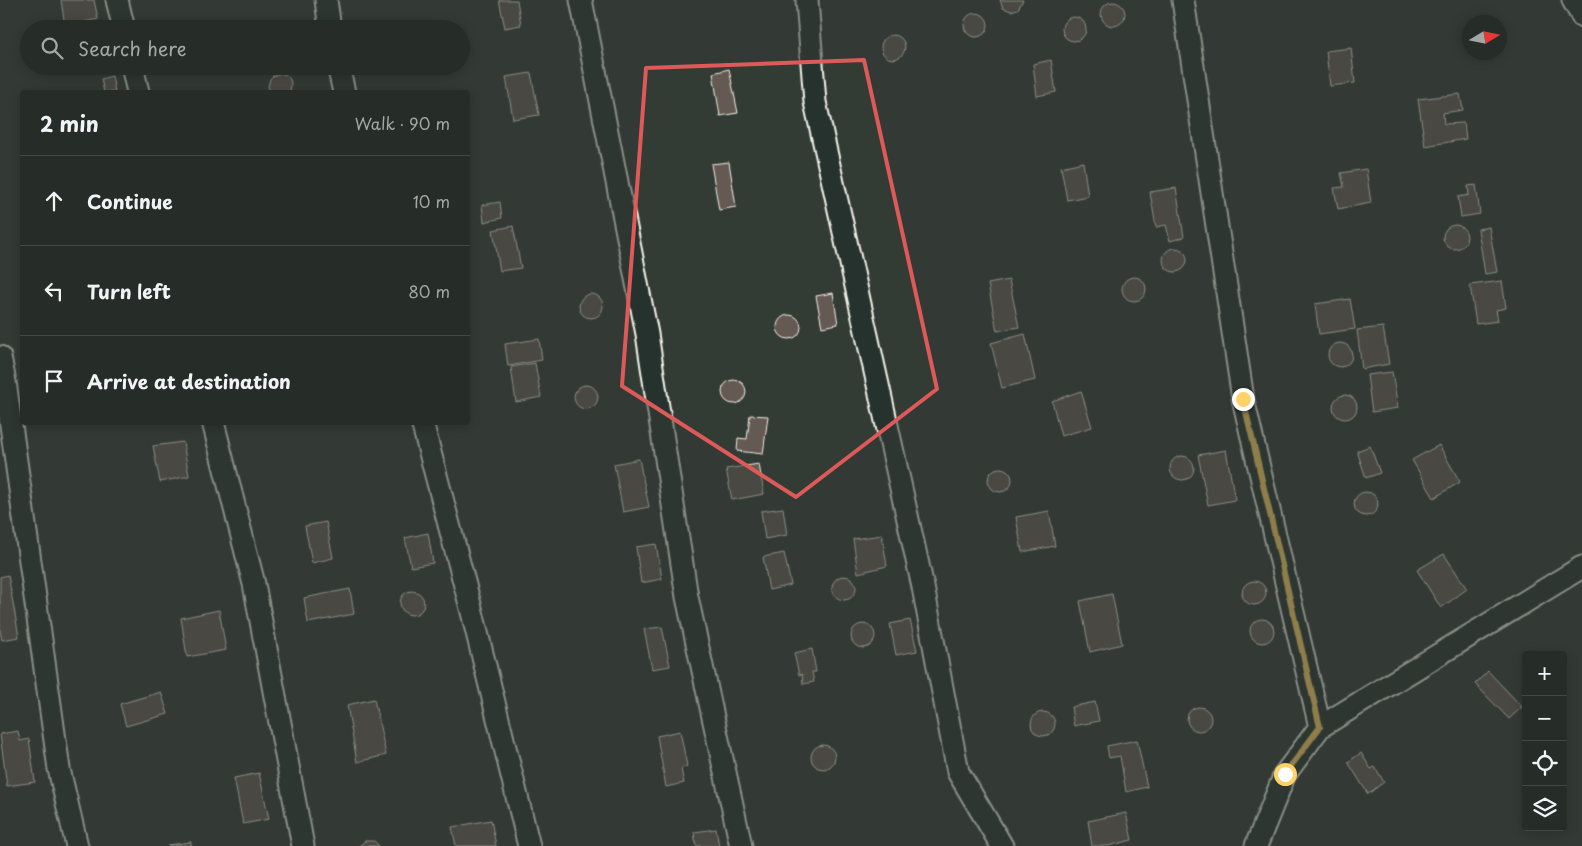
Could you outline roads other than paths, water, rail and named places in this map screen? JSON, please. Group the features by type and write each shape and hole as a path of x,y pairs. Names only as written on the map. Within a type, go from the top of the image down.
{"street":[{"path":"117,0 122,20"},
{"path":"326,0 329,20"},
{"path":"581,0 647,334 687,597 741,846"},
{"path":"807,0 815,102 923,587 958,772 1002,846"},
{"path":"1183,0 1243,399 1320,727"},
{"path":"1573,0 1582,16"},
{"path":"134,75 138,90"},
{"path":"340,75 344,90"},
{"path":"0,357 59,768 77,846"},
{"path":"215,425 254,584 303,846"},
{"path":"423,425 472,612 529,846"},
{"path":"1256,846 1285,774 1320,727 1582,568"}]}
